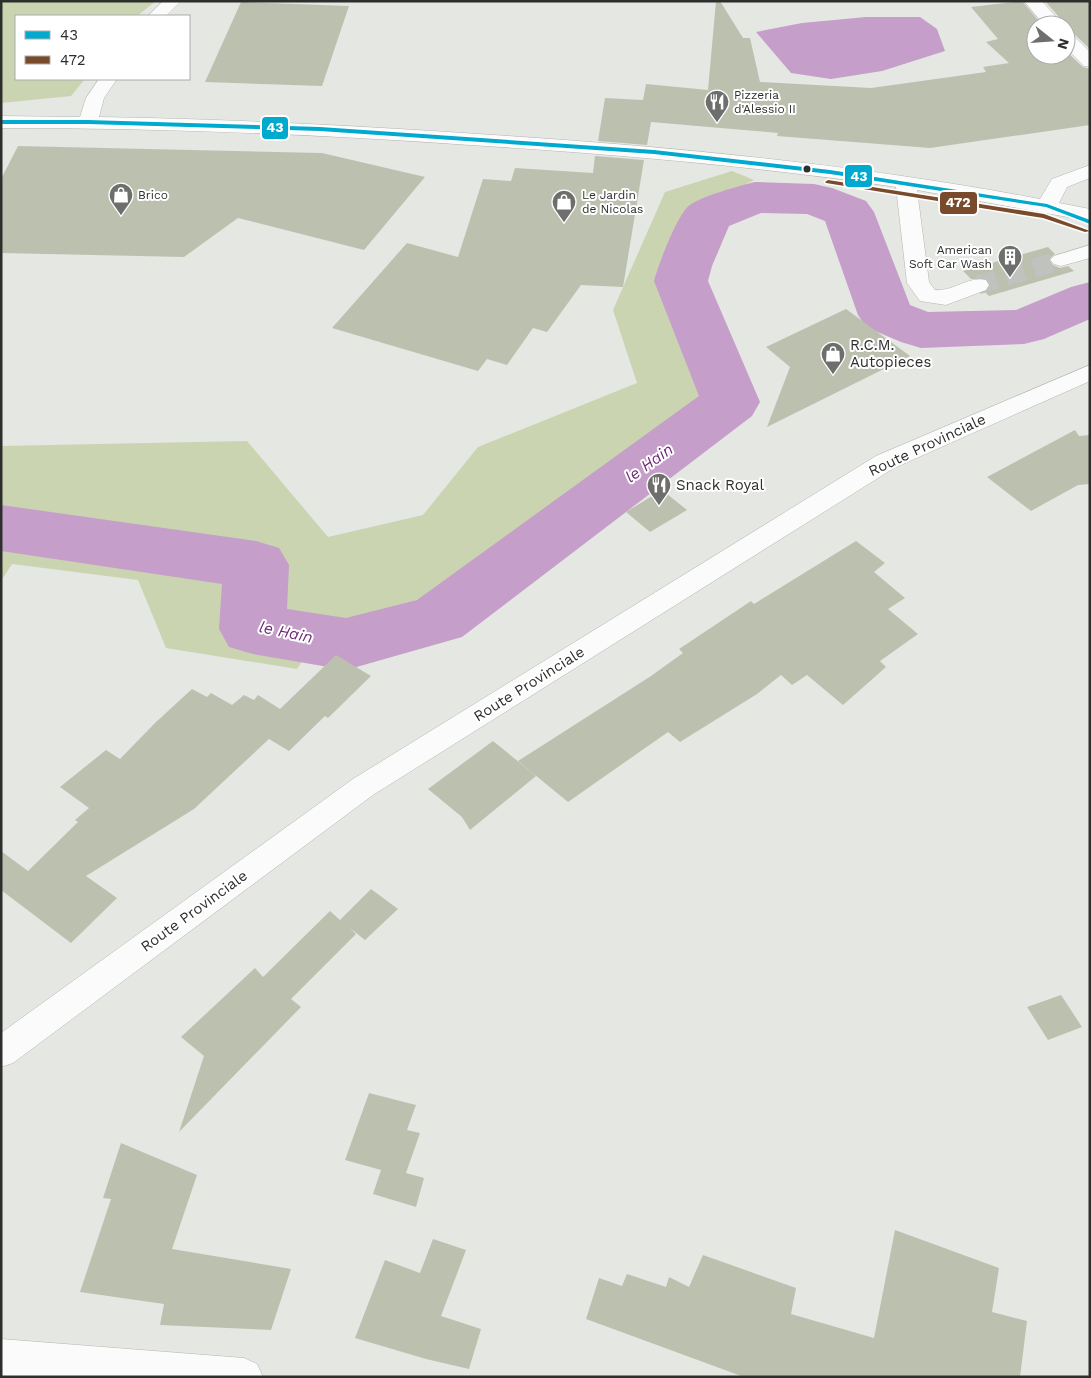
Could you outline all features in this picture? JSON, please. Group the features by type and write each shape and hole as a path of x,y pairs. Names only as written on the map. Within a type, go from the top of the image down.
{"street":[{"path":"157,15 173,1"},
{"path":"1032,1 1045,15"},
{"path":"1076,48 1090,62"},
{"path":"88,122 95,98 107,80"},
{"path":"1,122 88,122 320,129 654,152 830,172 1046,206 1090,215"},
{"path":"1046,206 1059,183 1090,171"},
{"path":"906,184 918,283 928,296 946,298 978,285"},
{"path":"1046,206 1090,222"},
{"path":"1061,260 1090,251"},
{"name":"Route Provinciale","path":"1,1052 355,793 388,771 885,462 1090,372"},
{"path":"1,1358 244,1377"}],"green space":[{"path":"1,1 156,1 138,15 15,15 15,80 84,80 71,96 1,103"},
{"path":"732,171 754,180 696,211 671,277 729,383 660,456 435,595 325,626 297,669 166,648 138,580 12,564 1,581 1,446 247,441 328,537 423,515 478,447 637,383 613,310 665,192"}],"shaded area":[{"path":"866,17 920,17 937,29 945,51 882,71 831,79 791,73 756,32 802,23"}],"building":[{"path":"716,1 720,1 743,38 750,38 760,82 871,88 986,72 983,67 1009,63 986,42 998,39 971,7 1022,1 1034,15 1026,15 1026,65 1076,65 1076,60 1083,67 1090,69 1090,125 930,148 777,136 778,133 651,122 647,145 598,141 605,98 643,100 646,84 708,90"},
{"path":"1045,1 1090,1 1090,49 1076,36 1076,15 1057,15"},
{"path":"241,2 349,6 322,86 205,82"},
{"name":"Brico","path":"18,146 322,153 425,177 364,250 238,218 184,257 1,253 1,179"},
{"path":"595,156 644,160 623,287 581,285 547,332 533,328 507,365 487,359 478,371 332,328 407,243 458,257 483,179 511,181 515,168 593,173"},
{"name":"American Soft Car Wash","path":"1048,247 1055,254 1048,260 1053,265 1060,268 1068,266 1074,271 989,296 985,292 991,286 988,279 971,279 963,271"},
{"path":"846,309 910,356 767,427 790,367 766,347"},
{"path":"1075,430 1079,436 1090,435 1090,484 1078,485 1031,511 987,477"},
{"name":"Snack Royal","path":"662,490 687,510 650,532 626,512"},
{"path":"856,541 885,563 874,572 905,598 888,609 918,634 880,661 886,667 843,705 807,675 792,685 781,675 757,694 680,742 668,732 568,802 518,761 651,676 683,653 679,649 751,601 754,604"},
{"path":"336,655 371,676 328,718 325,716 289,751 269,739 194,809 86,876 117,898 71,943 1,890 1,851 28,871 78,822 75,820 89,808 60,787 106,750 120,759 192,689 207,697 211,693 232,705 244,695 254,700 258,695 280,709"},
{"path":"493,741 536,776 470,830 462,817 428,789"},
{"path":"371,889 398,909 365,940 350,928 356,934 291,999 301,1007 179,1132 204,1056 181,1037 255,968 263,977 330,911 340,920"},
{"path":"1061,995 1082,1027 1048,1040 1027,1007"},
{"path":"369,1093 416,1105 407,1130 420,1133 406,1173 424,1178 416,1207 373,1194 381,1170 345,1160"},
{"path":"121,1143 197,1175 172,1249 291,1269 271,1330 160,1325 164,1304 80,1292 111,1199 103,1198"},
{"path":"895,1230 999,1268 992,1312 1027,1321 1020,1377 744,1377 586,1319 599,1278 622,1286 627,1274 666,1287 669,1277 689,1287 703,1255 796,1288 791,1314 874,1338"},
{"path":"433,1239 466,1250 441,1316 481,1329 469,1369 426,1359 355,1338 385,1260 420,1273"}],"waterway":[{"name":"le Hain","path":"1,528 256,565 253,629 346,644 438,619 731,402 681,281 685,266 707,216 755,197 814,199 848,212 886,315 921,330 1024,327 1090,299"}],"tunnel":[{"path":"978,285 1061,260"}],"transit line":[{"name":"43","path":"1,122 88,122 320,129 654,152 830,172 1047,206 1090,222"},
{"name":"472","path":"828,182 1044,216 1087,231"}],"place":[{"name":"Pizzeria d'Alessio II","path":"717,123"},
{"name":"Brico","path":"121,216"},
{"name":"Le Jardin de Nicolas","path":"564,223"},
{"name":"American Soft Car Wash","path":"1010,278"},
{"name":"R.C.M. Autopieces","path":"833,375"},
{"name":"Snack Royal","path":"659,506"}]}
